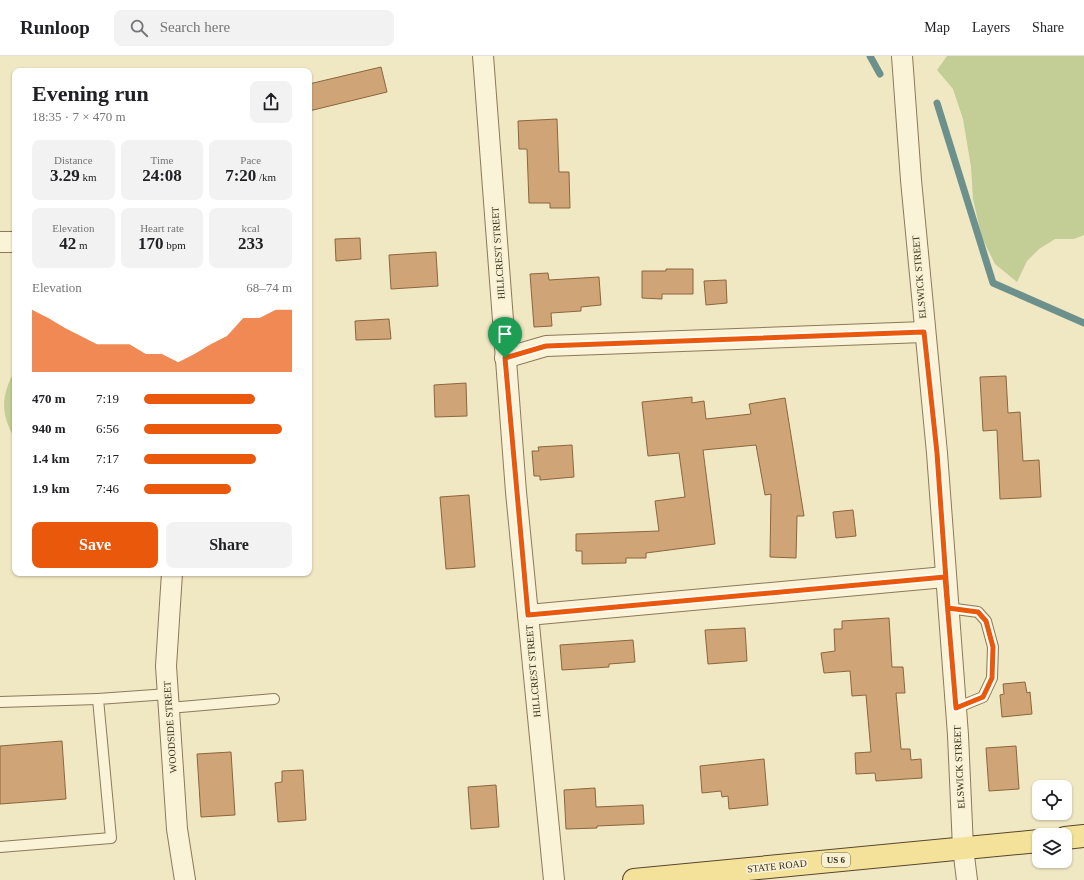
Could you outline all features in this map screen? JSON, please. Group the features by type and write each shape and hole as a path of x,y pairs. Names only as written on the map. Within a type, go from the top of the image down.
{"main road":[{"path":"1072,837 1084,836"},
{"name":"STATE ROAD","path":"634,880 1032,842"}],"street":[{"name":"HILLCREST STREET","path":"483,56 505,358 554,880"},
{"name":"ELSWICK STREET","path":"902,56 924,332 937,453 945,577 956,708 963,848 967,880"},
{"path":"0,242 12,242"},
{"path":"505,358 546,346 924,332"},
{"name":"WOODSIDE STREET","path":"172,576 166,666 177,829 185,880"},
{"path":"528,615 945,577"}],"lane":[{"path":"948,608 978,612 986,621 993,647 992,678 983,697 956,708"},
{"path":"0,702 98,699 169,701 274,699"},
{"path":"0,847 111,838 98,699"}],"green space":[{"path":"947,56 1084,56 1084,235 1074,239 1055,239 1039,249 1027,261 1017,282 995,264 982,238 973,199 971,167 963,119 953,89 937,70"},
{"path":"12,375 12,434 7,421 4,404"}],"building":[{"path":"381,67 387,92 312,110 312,83"},
{"path":"557,119 559,172 569,172 570,208 550,208 550,203 529,203 527,149 519,149 518,121"},
{"path":"360,238 361,259 336,261 335,239"},
{"path":"436,252 438,286 391,289 389,255"},
{"path":"666,269 693,269 693,294 662,294 662,299 642,298 642,271 666,271"},
{"path":"548,273 549,280 599,277 601,305 581,307 581,311 551,313 552,326 534,327 530,274"},
{"path":"726,280 727,303 706,305 704,281"},
{"path":"389,319 391,339 356,340 355,321"},
{"path":"1006,376 1008,413 1020,412 1023,461 1039,460 1041,497 1000,499 997,430 983,431 980,377"},
{"path":"466,383 467,416 435,417 434,385"},
{"path":"692,397 692,403 704,401 706,419 751,414 749,404 785,398 804,516 797,516 796,558 770,557 771,494 765,495 756,445 703,450 715,544 646,553 646,558 626,558 626,563 582,564 582,551 576,551 576,534 659,531 655,501 685,497 679,453 648,456 642,402"},
{"path":"572,445 574,477 540,480 540,476 534,476 532,451 539,451 538,447"},
{"path":"469,495 475,567 446,569 440,497"},
{"path":"853,510 856,536 836,538 833,512"},
{"path":"889,618 892,667 903,667 905,693 896,693 901,749 910,749 911,760 921,759 922,778 876,781 875,773 856,774 855,753 871,752 866,695 852,696 850,671 824,673 821,653 835,651 834,629 842,629 842,621"},
{"path":"745,628 747,661 708,664 705,630"},
{"path":"633,640 635,662 609,664 609,667 562,670 560,645"},
{"path":"1025,682 1027,693 1030,692 1032,714 1002,717 1000,695 1004,694 1003,684"},
{"path":"62,741 66,799 0,804 0,746"},
{"path":"1016,746 1019,789 989,791 986,748"},
{"path":"231,752 235,815 201,817 197,754"},
{"path":"764,759 768,805 729,809 728,796 722,797 721,791 702,793 700,766"},
{"path":"303,770 306,820 278,822 275,783 282,782 282,771"},
{"path":"496,785 499,827 471,829 468,787"},
{"path":"595,788 596,807 643,805 644,824 566,829 564,790"}],"waterway":[{"path":"870,56 880,74"},
{"path":"937,103 993,283 1084,323"}],"route":[{"path":"924,332 937,453 948,608 978,612 986,621 993,647 992,678 983,697 956,708 945,577 528,615 505,358 546,346 924,332"}]}
